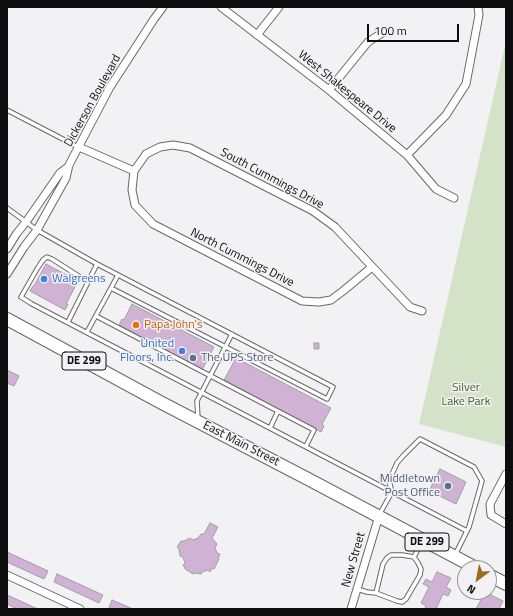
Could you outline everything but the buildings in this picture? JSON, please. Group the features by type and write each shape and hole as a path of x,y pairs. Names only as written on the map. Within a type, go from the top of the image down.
{"main road":[{"path":"7,309 11,322"},
{"name":"East Main Street","path":"11,322 160,402 462,560"},
{"path":"497,579 506,584"}],"street":[{"name":"Dickerson Boulevard","path":"7,274 24,246 37,230 66,178 69,166 110,87 162,7"},
{"name":"West Shakespeare Drive","path":"221,7 329,90 407,155 436,189 454,198"},
{"path":"257,35 279,7"},
{"path":"407,155 446,115 466,84 479,15 478,7"},
{"path":"329,90 368,42 385,31"},
{"name":"South Cummings Drive","path":"134,171 146,154 160,147 173,145 190,148 313,211 335,227 410,307 422,311"},
{"path":"79,147 134,171"},
{"name":"Dickerson Boulevard","path":"7,249 60,173 69,166"},
{"name":"North Cummings Drive","path":"134,171 132,190 135,204 153,224 302,301 319,302 331,300 372,267"},
{"path":"506,474 504,484 490,504 491,515 506,524"},
{"name":"New Street","path":"351,609 379,516"},
{"path":"7,575 80,609"}],"lane":[{"path":"7,110 79,147"},
{"path":"7,208 37,230 97,264 333,387 327,399 111,288"},
{"path":"88,282 47,257 37,268 21,297 467,531"},
{"path":"68,322 97,264"},
{"path":"87,332 118,275"},
{"path":"96,316 314,430 306,446"},
{"path":"198,422 197,401 232,334"},
{"path":"270,428 278,411"},
{"path":"379,516 392,492 389,481 397,463 420,438 474,467 482,481 469,527 455,556"},
{"path":"414,557 423,540"},
{"path":"357,589 376,593 402,602 406,599 420,575 421,569 414,557 391,555 387,558 383,564 376,593"}],"green space":[{"name":"Silver Lake Park","path":"506,41 506,447 419,424"}],"place":[{"name":"Walgreens","path":"44,279"},
{"name":"Papa John's","path":"136,325"},
{"name":"United Floors, Inc.","path":"182,351"},
{"name":"The UPS Store","path":"193,358"},
{"name":"Middletown Post Office","path":"448,486"}]}
